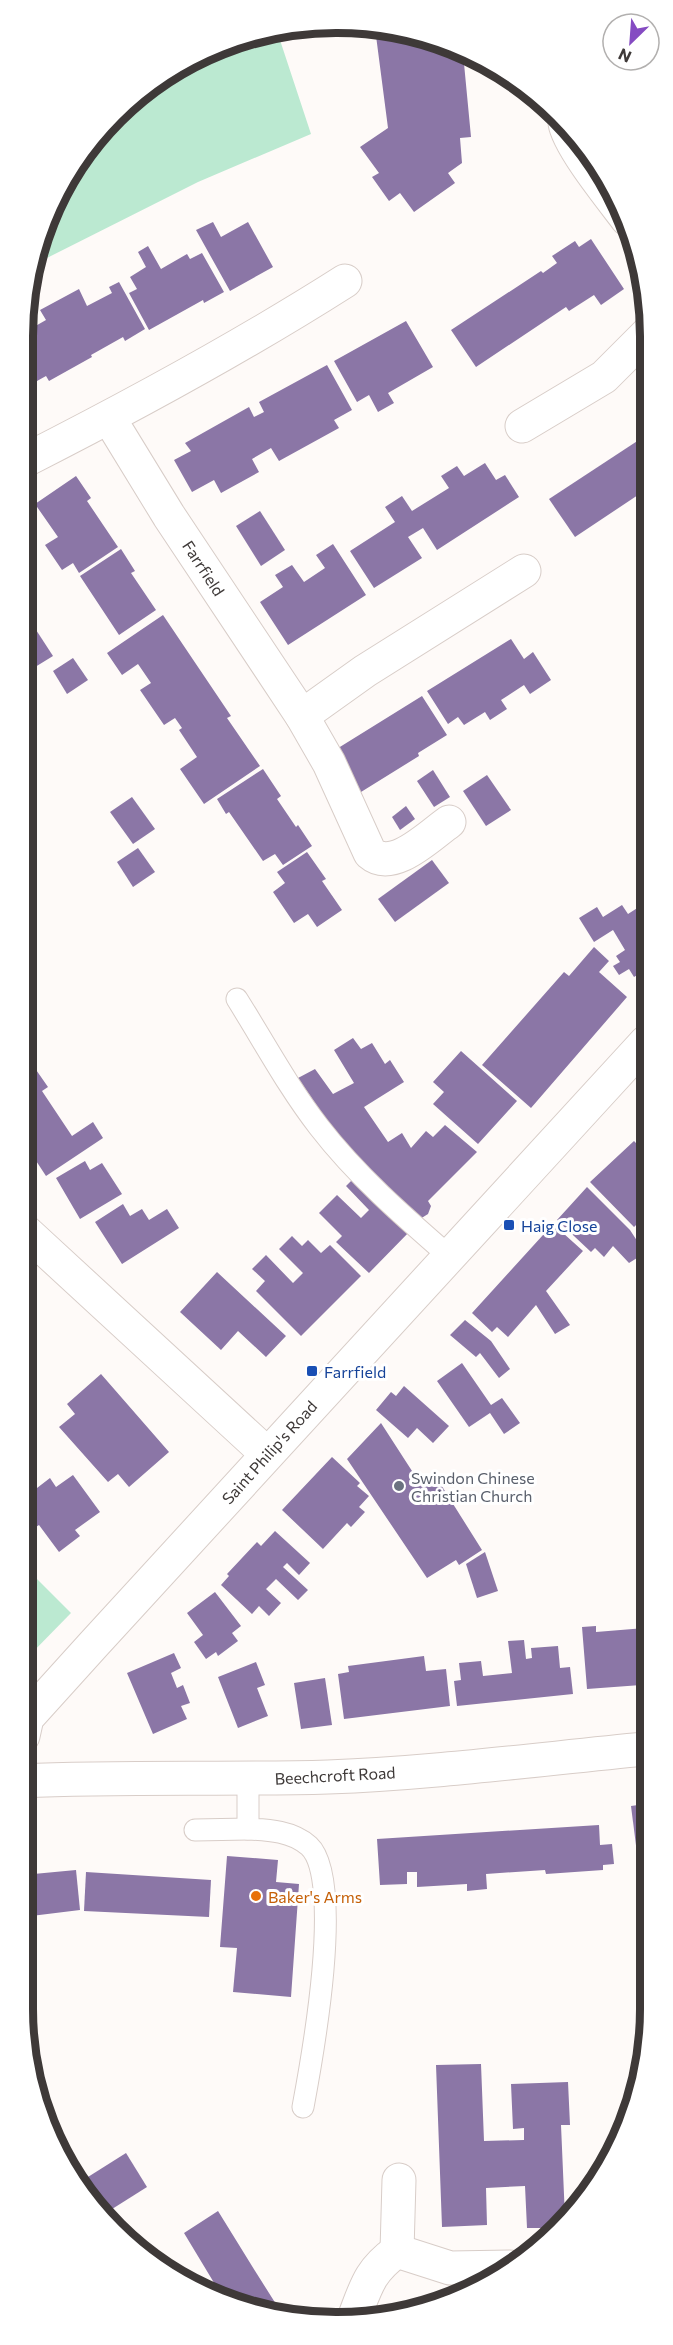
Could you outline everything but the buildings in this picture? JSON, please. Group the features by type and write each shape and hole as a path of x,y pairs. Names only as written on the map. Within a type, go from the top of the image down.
{"street":[{"path":"33,456 109,418 279,323 345,281"},
{"path":"522,426 604,377 640,341"},
{"name":"Farrfield","path":"109,418 169,516 302,716 329,763 370,854 383,861 398,858 449,822"},
{"path":"302,716 365,672 525,571"},
{"name":"Saint Philip's Road","path":"33,1711 640,1049"},
{"path":"33,1238 267,1454"},
{"name":"Beechcroft Road","path":"33,1781 90,1778 248,1779 401,1772 640,1749"},
{"path":"397,2251 399,2180"},
{"path":"397,2251 450,2268 494,2267"},
{"path":"357,2311 369,2279 381,2263 397,2251"}],"lane":[{"path":"237,999 319,1126 347,1159 384,1196 449,1256"},
{"path":"248,1779 248,1829"},
{"path":"195,1830 276,1831 310,1847 319,1864 325,1935 317,2024 303,2106"}],"green space":[{"path":"280,39 311,134 198,182 43,260 64,202 84,168 108,136 136,108 168,84 202,64 239,49"},
{"path":"33,1575 71,1613 33,1652"}],"place":[{"name":"Haig Close","path":"509,1225"},
{"name":"Farrfield","path":"312,1371"},
{"name":"Swindon Chinese Christian Church","path":"399,1486"},
{"name":"Baker's Arms","path":"256,1896"}]}
